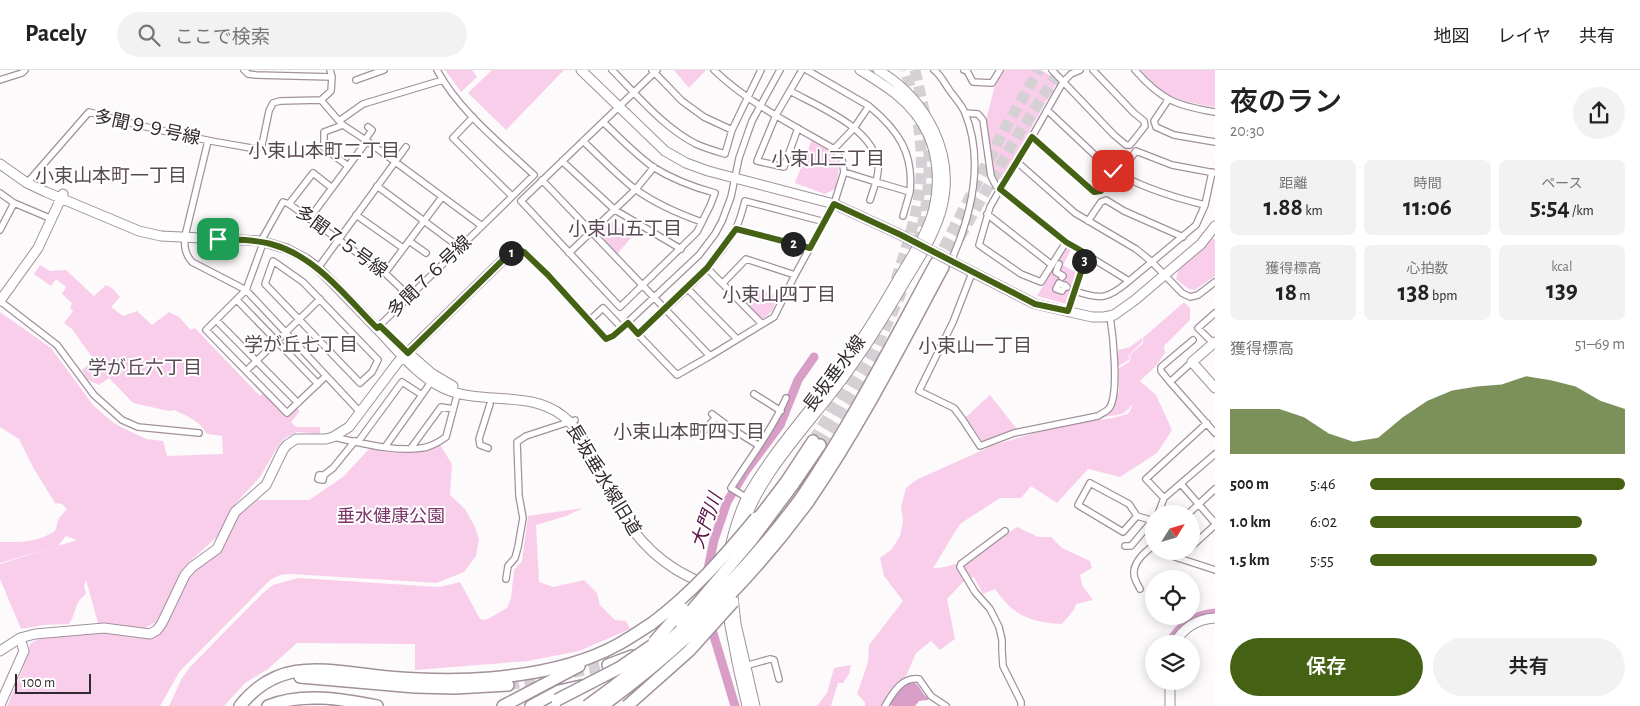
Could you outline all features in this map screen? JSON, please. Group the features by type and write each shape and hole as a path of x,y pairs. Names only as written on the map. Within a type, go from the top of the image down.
{"highway":[{"path":"602,706 648,672 696,630 744,581 804,500 943,264"},
{"path":"602,706 612,691 718,570 789,484 816,443"},
{"path":"503,706 619,644 651,624 679,602 715,566 789,484"},
{"path":"628,706 705,635 742,591 785,526"},
{"path":"530,706 552,700 590,683 637,656 676,629 785,526"},
{"path":"589,706 635,671 690,623 785,526"},
{"path":"608,665 644,650 676,631 727,592"},
{"path":"628,706 727,592"},
{"path":"241,706 255,690 268,681 283,674 305,670 316,669 419,679 490,678 531,673 561,666 586,659 619,644"},
{"path":"241,706 269,686 279,681 298,677 415,687 455,688 508,685"},
{"path":"589,706 612,691"},
{"path":"268,706 292,699 311,698 377,706"}],"street":[{"path":"244,70 248,74 256,76 286,73 332,77"},
{"path":"321,100 331,92 332,77 330,70"},
{"path":"356,80 371,72 384,70"},
{"path":"437,70 454,96 473,117 534,175 482,226"},
{"path":"581,70 665,151 686,163 708,171 834,204 901,235 943,264 972,273 1035,304 1092,317 1110,316 1121,311 1165,275 1200,244 1215,226"},
{"path":"612,70 662,120 678,133 697,144 725,154 732,130 761,70"},
{"path":"590,320 603,308 638,334 677,375 774,316 834,204 844,172 842,160 834,149 747,97 725,81 714,70"},
{"path":"0,652 20,638 35,634 104,628 146,634 153,632 162,623 185,575 196,564 217,549 235,512 266,485 287,445 299,439 326,439 349,428 406,355 509,254 517,249 524,252 548,275 606,339 613,336 699,255 715,234 726,211 746,137 780,70"},
{"path":"798,128 784,167 757,161 776,115 802,70"},
{"path":"807,70 869,106 884,118 902,141 910,168 910,192 903,216"},
{"name":"長坂垂水線","path":"747,706 731,633 727,592 730,547 737,520 763,471 836,376 874,321 923,237 934,209 937,171 932,143 927,132 918,116 906,102 894,91 860,70"},
{"name":"長坂垂水線","path":"755,706 727,592 744,523 755,498 769,475 841,380 880,324 930,240 941,211 945,170 934,129 912,97 878,70"},
{"path":"964,70 967,70 973,82 992,84 1000,70"},
{"path":"1052,70 1114,135 1130,145 1144,126 1144,121 1093,70"},
{"path":"1066,242 1040,282 1021,274 979,245 987,214 1016,161 1024,151 1064,82 1071,74 1080,70"},
{"path":"1135,70 1153,90 1168,100 1181,105 1215,112"},
{"path":"0,80 23,71"},
{"path":"603,122 654,167 692,186 715,193 697,232 620,307 521,201 654,71 682,101 704,117 732,130"},
{"path":"937,71 965,113 971,132 974,156 973,191 967,220 943,264"},
{"path":"348,166 324,148 324,132 341,123 363,104 443,80"},
{"path":"790,91 854,128 865,139 876,158 878,168 870,200"},
{"name":"多聞９９号線","path":"29,181 89,112 145,128 257,149 262,145 269,111 273,103 280,100 321,100"},
{"name":"多聞７６号線","path":"321,100 341,123 482,226 379,327"},
{"path":"1168,100 1154,121 1156,127 1174,135 1215,142"},
{"path":"834,149 854,128 869,106"},
{"path":"1032,137 1094,192 1101,191 1113,174 1112,168 1047,110"},
{"path":"965,113 978,114 983,120 991,176 996,186 1066,242 1129,281"},
{"path":"473,117 453,138 512,196"},
{"path":"309,219 366,140 372,130 368,127"},
{"path":"208,141 186,234 185,253 192,262 246,290 360,412"},
{"path":"583,141 608,166 636,189 676,213 702,222"},
{"path":"319,266 406,147"},
{"path":"1075,291 1098,297 1108,296 1118,290 1196,225 1205,205 1213,172 1172,165 1136,151 1122,170 1123,176 1164,194 1205,205"},
{"name":"長坂垂水線旧道","path":"0,158 29,181"},
{"path":"562,161 615,210 681,249"},
{"path":"1016,161 1061,203 1136,249 1152,262 1182,293 1190,297 1198,295 1215,282"},
{"name":"長坂垂水線旧道","path":"0,164 29,181 139,232 161,236 186,234 262,242 288,249 306,258 319,266 429,380 451,391 475,396 538,403 552,408 572,421 622,515 639,539 660,559 676,570 727,592"},
{"path":"570,253 636,189 654,167"},
{"path":"844,172 910,192"},
{"path":"289,204 313,173 332,188"},
{"path":"542,180 710,356"},
{"path":"376,186 459,247"},
{"path":"0,193 14,203 52,219"},
{"path":"62,196 38,248 0,301 57,345 94,395 122,420 138,427 200,433"},
{"path":"385,273 442,197"},
{"path":"1088,221 1101,202 1106,200 1124,211 1183,237"},
{"path":"638,334 707,268 736,229 746,201 825,222"},
{"name":"多聞７５号線","path":"262,242 283,202 289,204 385,273 409,296"},
{"path":"0,230 14,203"},
{"path":"987,214 1052,265"},
{"path":"356,215 403,248"},
{"path":"736,229 810,248"},
{"path":"409,241 426,253"},
{"path":"262,242 246,290 206,330 287,413 326,376"},
{"path":"1068,311 1087,254"},
{"path":"723,283 746,259 795,275"},
{"path":"273,261 303,282 378,360 372,372 360,384 299,320 265,284 273,261"},
{"path":"1059,264 1055,272 1063,276 1061,286"},
{"path":"707,268 762,324"},
{"path":"972,273 953,322 919,391 954,408 980,446 1014,433 1098,416 1109,410 1113,401 1114,375 1114,347 1110,316"},
{"path":"687,288 737,339"},
{"path":"237,300 318,384"},
{"path":"246,371 320,300"},
{"path":"1170,382 1214,343 1198,328 1215,313"},
{"path":"216,320 298,403"},
{"path":"1193,340 1161,367 1161,371 1215,433"},
{"path":"1192,362 1215,388"},
{"path":"324,475 333,468 356,442 402,382 422,396"},
{"path":"385,448 429,385"},
{"path":"754,394 781,411"},
{"path":"747,498 731,488 772,426 786,398"},
{"path":"333,437 385,448 423,448 437,443 446,437 456,399"},
{"path":"488,448 480,445 479,439 490,404"},
{"path":"411,448 441,407 454,410"},
{"path":"704,431 714,416 758,445"},
{"path":"506,579 508,566 515,558 523,518 519,496 517,442 526,436 572,421"},
{"path":"1164,498 1146,479 1207,423"},
{"path":"1161,505 1164,498 1215,454"},
{"path":"1137,516 1124,532 1078,505 1090,483 1129,504 1137,516 1145,518"},
{"path":"1180,484 1215,524 1200,538"},
{"path":"1198,504 1215,490"},
{"path":"1005,531 961,564 960,567 975,592 990,608 999,627 1004,666 1021,706"},
{"path":"1125,546 1131,546 1145,531"},
{"path":"1140,589 1134,574 1137,563 1145,552"},
{"path":"1185,560 1214,569"},
{"path":"1179,635 1189,626 1202,620 1215,618"},
{"path":"0,705 24,651 20,638"},
{"path":"745,666 770,659 774,660 779,679"},
{"path":"885,706 899,686 905,680 913,678 919,679 931,696 946,706"},
{"path":"1170,690 1170,706"}],"green space":[{"path":"445,70 472,70 477,77 461,92"},
{"path":"492,70 564,70 506,130 468,93"},
{"path":"674,70 706,70 689,88"},
{"path":"1003,70 1041,70 1058,80 1001,182 994,172 986,120 995,85"},
{"path":"1141,70 1215,70 1215,107 1192,103 1166,93"},
{"path":"812,139 827,149 838,164 835,189 825,194 795,183"},
{"path":"611,221 631,238 617,254 598,234"},
{"path":"1213,238 1215,240 1215,276 1195,290 1189,289 1176,279 1178,269"},
{"path":"1067,245 1072,248 1063,265 1077,273 1069,302 1067,304 1037,296"},
{"path":"40,265 50,271 66,270 94,296 106,285 112,288 120,297 111,307 123,316 137,311 152,325 169,312 179,317 191,330 195,328 260,396 264,393 287,416 296,408 300,411 291,422 296,427 320,427 320,434 297,432 285,438 278,446 260,477 236,503 218,536 189,562 156,622 143,629 98,623 86,580 84,586 86,594 77,604 69,624 43,625 21,629 0,579 0,564 54,547 0,563 0,542 29,541 48,535 55,531 59,518 67,509 62,504 55,503 34,469 19,439 0,427 0,312 51,348 93,405 110,420 146,439 163,441 167,456 223,454 222,436 207,434 197,422 174,410 169,411 133,403 109,378 99,385 88,380 82,370 94,360 72,329 64,323 73,311 70,308 72,303 62,294 66,287 56,279 51,286 34,274","holes":["66,536 77,540 58,546"]},
{"path":"757,290 778,296 772,311 763,319 744,302"},
{"path":"1184,302 1190,308 1190,320 1164,346 1165,353 1155,367 1140,381 1156,395 1172,430 1157,453 1120,477 1088,469 1057,503 1031,486 1021,498 1000,498 960,524 933,568 956,564 967,559 1017,527 1038,537 1051,537 1062,548 1090,561 1092,568 1080,575 1082,585 1093,600 1076,604 1074,610 1062,624 1040,621 1023,616 1009,606 995,589 983,594 974,577 965,580 947,599 955,639 940,650 931,641 916,653 907,674 882,706 865,706 865,702 857,694 868,662 869,645 903,601 884,576 880,558 892,549 900,536 903,521 901,507 906,488 916,480 994,445 1055,427 1128,414 1132,407 1130,405 1129,409 1122,414 1104,417 1113,406 1116,391 1119,393 1119,368 1129,362 1131,359 1129,356 1143,343 1143,338"},
{"path":"1142,338 1142,342 1128,356 1130,359 1117,367 1118,350 1130,347"},
{"path":"990,395 1016,428 983,442 966,417"},
{"name":"垂水健康公園","path":"440,445 452,464 450,495 465,509 479,539 476,556 464,572 437,583 291,574 280,575 270,580 180,671 160,706 7,706 22,671 30,644 40,638 106,632 149,637 186,580 194,570 220,551 236,515 254,500 309,500 343,477 370,448 405,452"},
{"path":"583,508 566,516 536,525 539,582 553,587 584,580 597,593 600,605 615,620 626,621 630,629 579,651 528,661 415,670 415,644 297,643 268,669 245,683 224,706 169,706 182,678 191,666 273,585 298,578 439,587 460,582 480,619 486,620 507,608 511,598 514,570 522,561 528,516"},
{"path":"851,665 849,674 843,683 838,683 831,706 817,706 827,693 834,668"}],"shaded area":[{"path":"912,681 928,700 919,701 915,706 892,706 889,704 904,685"}],"waterway":[{"name":"大門川","path":"708,569 714,540 727,502 745,472 780,425 798,380 814,357"},
{"path":"1174,635 1188,622 1200,616 1215,613"},
{"name":"大門川","path":"713,633 735,706"}],"tunnel":[{"path":"896,280 916,212 921,169 920,135 914,102 905,70"},
{"path":"915,70 926,119"},
{"path":"936,263 1003,132 1039,70"},
{"path":"943,267 1014,141 1060,70"},
{"path":"918,243 928,190 928,135"},
{"path":"820,445 871,360 902,291"},
{"path":"813,441 849,383 869,345"},
{"path":"508,685 608,665"}],"district":[{"name":"小束山本町二丁目","path":"324,151"},
{"name":"小束山三丁目","path":"828,159"},
{"name":"小束山本町一丁目","path":"111,176"},
{"name":"小束山五丁目","path":"625,229"},
{"name":"小束山四丁目","path":"779,295"},
{"name":"学が丘七丁目","path":"301,345"},
{"name":"小束山一丁目","path":"975,346"},
{"name":"学が丘六丁目","path":"145,368"},
{"name":"小束山本町四丁目","path":"689,432"}],"route":[{"path":"218,239 271,244 288,249 306,258 377,328 380,326 408,353 509,254 517,249 524,252 548,275 606,339 613,336 628,323 638,334 707,268 736,229 810,248 834,204 901,235 1035,304 1068,311 1087,254 1066,242 1000,189 1032,137 1094,192 1101,191 1113,174 1113,171"}]}
